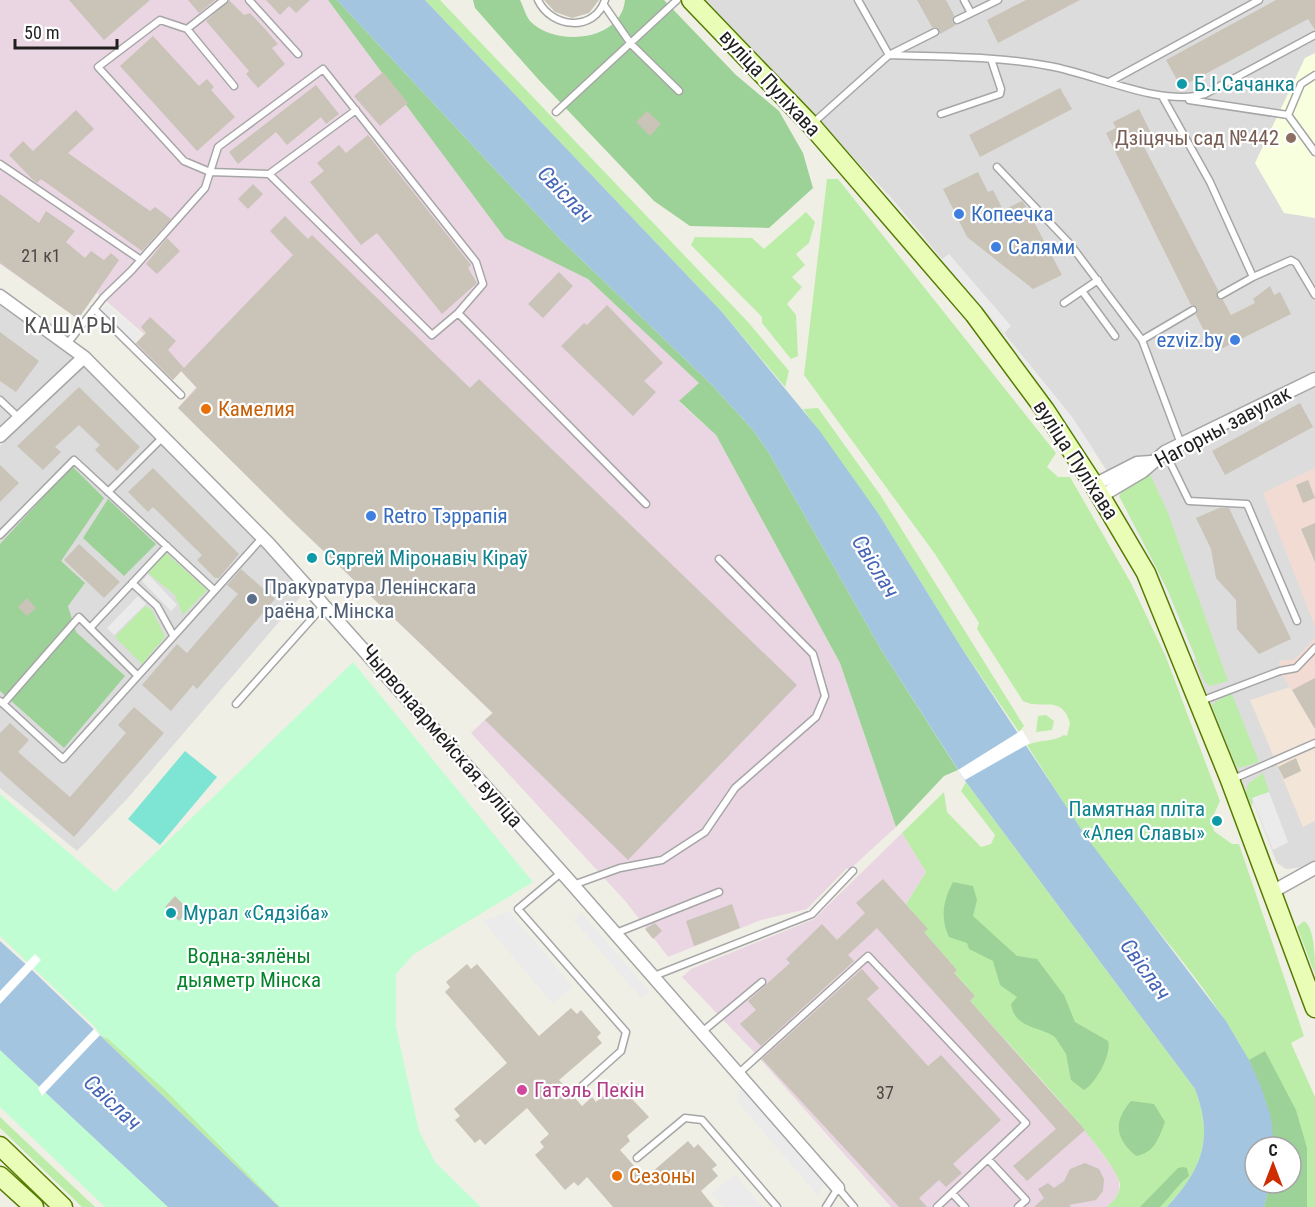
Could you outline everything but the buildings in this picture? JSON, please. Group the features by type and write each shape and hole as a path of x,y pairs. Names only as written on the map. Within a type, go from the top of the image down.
{"street":[{"name":"вуліца Пуліхава","path":"691,0 811,125 974,314 1045,410 1098,490 1146,573 1230,780 1315,1008"},
{"name":"Чырвонаармейская вуліца","path":"0,296 84,357 325,604 838,1188"},
{"path":"0,436 84,357"},
{"name":"Нагорны завулак","path":"1098,490 1137,463 1151,462 1165,452 1315,379"},
{"path":"1272,891 1315,868"},
{"path":"0,1146 63,1207"},
{"path":"0,1176 34,1207"}],"lane":[{"path":"187,29 224,0"},
{"path":"249,0 298,54"},
{"path":"538,0 550,17 574,24 596,14 605,2 631,44 679,91"},
{"path":"556,112 676,0"},
{"path":"858,0 890,56"},
{"path":"964,0 971,13"},
{"path":"957,20 998,0"},
{"path":"1111,81 1259,0"},
{"path":"234,86 187,29 160,20 98,67 184,161 210,172 269,174 356,110"},
{"path":"811,125 890,56 934,32"},
{"path":"1162,96 1205,94 1315,35"},
{"path":"890,56 991,59 1049,66 1162,96 1287,115 1315,152"},
{"path":"941,114 1000,94 1001,89 991,59"},
{"path":"67,344 94,309 205,188 218,147 323,69 476,262 483,284 458,313 432,335 269,174"},
{"path":"1287,115 1301,84 1315,75"},
{"path":"1162,96 1210,182 1253,277"},
{"path":"0,164 141,260"},
{"path":"996,166 1070,244 1142,340 1181,444"},
{"path":"1221,295 1291,260 1296,263 1315,295"},
{"path":"1064,303 1098,280"},
{"path":"1082,291 1115,336"},
{"path":"94,309 181,395"},
{"path":"1142,340 1193,310"},
{"path":"458,313 646,504"},
{"path":"0,400 20,418"},
{"path":"108,492 163,437"},
{"path":"1165,452 1189,501 1247,504 1297,621"},
{"path":"0,535 74,460 214,590"},
{"path":"137,675 79,617 1,702 63,759 262,537"},
{"path":"90,628 166,546"},
{"path":"573,885 620,868 662,860 705,832 735,788 816,717 825,696 813,654 719,560"},
{"path":"132,583 157,606 173,635"},
{"path":"236,704 325,604"},
{"path":"1199,702 1280,670 1296,668 1315,648"},
{"path":"1230,780 1315,743"},
{"path":"654,976 812,914 853,871"},
{"path":"562,872 518,909 626,1032 621,1051 582,1086"},
{"path":"615,933 719,892"},
{"path":"739,1073 868,956 1026,1123 937,1207"},
{"path":"702,1032 762,982"},
{"path":"638,1158 685,1118 702,1120 777,1207"},
{"path":"988,1159 1026,1200 1018,1207"},
{"path":"826,1207 838,1188"},
{"name":"Чырвонаармейская вуліца","path":"838,1188 854,1207"},
{"path":"952,1193 965,1207"}],"shaded area":[{"path":"0,0 328,0 383,70 585,276 698,381 699,384 679,402 716,435 840,663 896,827 849,870 847,868 807,909 761,920 668,957 627,903 471,733 492,713 178,408 196,387 181,371 173,380 135,344 144,334 97,293 78,319 0,264"},
{"path":"706,0 1315,0 1315,860 1304,867 1286,869 1277,863 1253,802 1252,807 1136,516 1072,417 894,201"},
{"name":"Дзіцячы сад №442","path":"1315,53 1315,218 1284,213 1255,163 1305,58"},
{"path":"888,194 941,260 949,254 1011,326 1004,333 1072,417 1094,451 1085,456 998,337 1003,332 942,261 937,264 881,200"},
{"path":"0,303 76,358 0,429"},
{"path":"107,304 141,334 131,347 97,317"},
{"path":"82,364 309,587 127,799 77,851 0,788 0,446"},
{"path":"1315,468 1315,627 1263,493"},
{"path":"1128,514 1167,589 1196,659 1189,662 1121,518"},
{"path":"148,574 177,605 171,611 142,581"},
{"path":"138,596 146,604 114,635 107,628"},
{"path":"1315,638 1315,678 1292,690 1280,671 1279,661 1295,659"},
{"path":"1315,678 1315,821 1303,827 1250,700 1290,687 1292,690"},
{"path":"185,751 217,777 160,845 128,819"},
{"path":"1269,792 1288,842 1273,850 1252,798"},
{"path":"902,833 926,872 906,904 928,929 924,933 957,970 954,973 975,996 970,1000 1085,1130 1115,1171 1119,1181 1119,1191 1115,1200 1107,1207 891,1207 752,1050 682,977 691,969 814,919"},
{"path":"509,911 573,987 553,1004 483,921"},
{"path":"581,912 650,992 642,999 573,920"},
{"path":"742,1084 825,1181 818,1196 736,1100"},
{"path":"734,1174 763,1207 724,1207 712,1193"}],"green space":[{"path":"328,0 337,0 560,239 712,385 753,430 769,453 882,651 958,770 944,776 896,827 840,663 716,435 679,401 699,383 588,279 505,238"},
{"path":"425,0 440,0 748,322 789,371 785,387 722,312"},
{"path":"473,0 520,0 530,21 555,35 570,37 600,32 612,25 621,14 625,0 664,0 736,75 779,111 803,153 813,188 769,228 690,226 654,201 538,79 475,8"},
{"path":"827,179 838,179 1056,453 1047,467 1058,477 1070,477 1131,583 1166,657 1220,801 1211,821 1214,831 1232,844 1239,844 1304,1036 1291,1043 1315,1097 1315,1207 1264,1207 1267,1195 1303,1195 1303,1135 1272,1135 1268,1110 1254,1073 1234,1035 1184,963 1096,851 1027,745 1067,736 1070,723 1066,714 1056,705 1030,704 1023,701 977,629 979,623 935,554 804,375"},
{"path":"806,212 815,222 809,243 796,254 805,265 792,277 802,287 787,304 796,315 798,356 791,359 762,323 762,317 691,245 695,237 752,238 764,249"},
{"path":"818,408 881,496 1024,726 1019,732 961,647 878,513 803,409"},
{"path":"72,466 104,498 61,561 85,583 68,606 76,632 125,676 64,748 0,691 0,544"},
{"path":"1149,472 1168,513 1228,681 1210,686 1205,682 1167,589 1119,496 1124,487"},
{"path":"108,499 156,544 124,576 83,538"},
{"path":"166,553 207,590 183,615 175,595 148,573"},
{"path":"145,606 152,610 165,637 142,664 115,637"},
{"name":"Водна-зялёны дыяметр Мінска","path":"353,662 533,882 414,954 396,974 396,1027 419,1131 435,1162 481,1207 280,1207 164,1089 107,1038 100,1035 96,1028 0,936 0,794 115,892"},
{"path":"1232,694 1259,762 1239,768 1212,706 1216,701"},
{"path":"1046,715 1054,721 1052,730 1036,732 1038,716"},
{"path":"1263,773 1269,792 1252,798 1252,807 1246,793 1248,784"},
{"path":"966,782 1195,1089 1204,1123 1201,1152 1189,1180 1167,1207 1107,1207 1120,1188 1114,1170 1078,1122 970,1001 975,996 954,973 957,970 924,932 927,929 906,904 926,872 902,833 944,792 947,812 981,847 991,844 995,835 961,791"},
{"path":"953,882 973,886 977,900 973,916 1017,956 1037,959 1064,995 1075,1022 1108,1041 1108,1053 1102,1068 1084,1090 1071,1080 1066,1054 1055,1037 1022,1023 1017,1018 1011,1004 1017,997 1000,985 993,961 969,949 967,943 949,937 944,923 944,909"},
{"path":"1304,921 1308,924 1312,937 1315,974 1297,927"},
{"path":"100,1035 106,1038 111,1035 297,1207 279,1207"},
{"path":"0,1050 168,1207 105,1207 0,1107"},
{"path":"1265,1051 1296,1110 1307,1148 1307,1207 1264,1207 1267,1195 1303,1195 1303,1135 1272,1135 1266,1102 1249,1060"},
{"path":"1131,1101 1154,1104 1165,1122 1152,1148 1136,1156 1124,1143 1119,1130 1121,1116"},
{"path":"0,1117 95,1207 82,1207 0,1128"},
{"path":"1178,1168 1187,1168 1189,1176 1160,1207 1140,1207"}],"water":[{"name":"Свіслач","path":"337,0 425,0 722,312 819,430 878,513 961,647 1087,838 1226,1021 1249,1060 1271,1117 1273,1135 1243,1135 1243,1195 1267,1195 1264,1207 1167,1207 1189,1180 1201,1152 1204,1123 1195,1089 966,782 882,651 769,453 753,430 712,385 560,239"},
{"name":"Свіслач","path":"0,941 279,1207 168,1207 0,1050"}],"pier":[{"path":"1022,730 1030,743 965,780 958,770"},
{"path":"35,954 41,960 0,1004 0,991"},
{"path":"94,1029 100,1035 42,1096 38,1088"}],"place":[{"name":"Б.І.Сачанка","path":"1182,84"},
{"name":"Дзіцячы сад №442","path":"1291,138"},
{"name":"Копеечка","path":"959,214"},
{"name":"Салями","path":"996,247"},
{"name":"ezviz.by","path":"1235,340"},
{"name":"Камелия","path":"206,409"},
{"name":"Retro Тэррапія","path":"371,516"},
{"name":"Сяргей Міронавіч Кіраў","path":"312,558"},
{"name":"Пракуратура Ленінскага раёна г.Мінска","path":"252,599"},
{"name":"Памятная пліта «Алея Славы»","path":"1217,821"},
{"name":"Мурал «Сядзіба»","path":"171,913"},
{"name":"Гатэль Пекін","path":"522,1090"},
{"name":"Сезоны","path":"617,1176"}],"district":[{"name":"КАШАРЫ","path":"71,325"}]}
